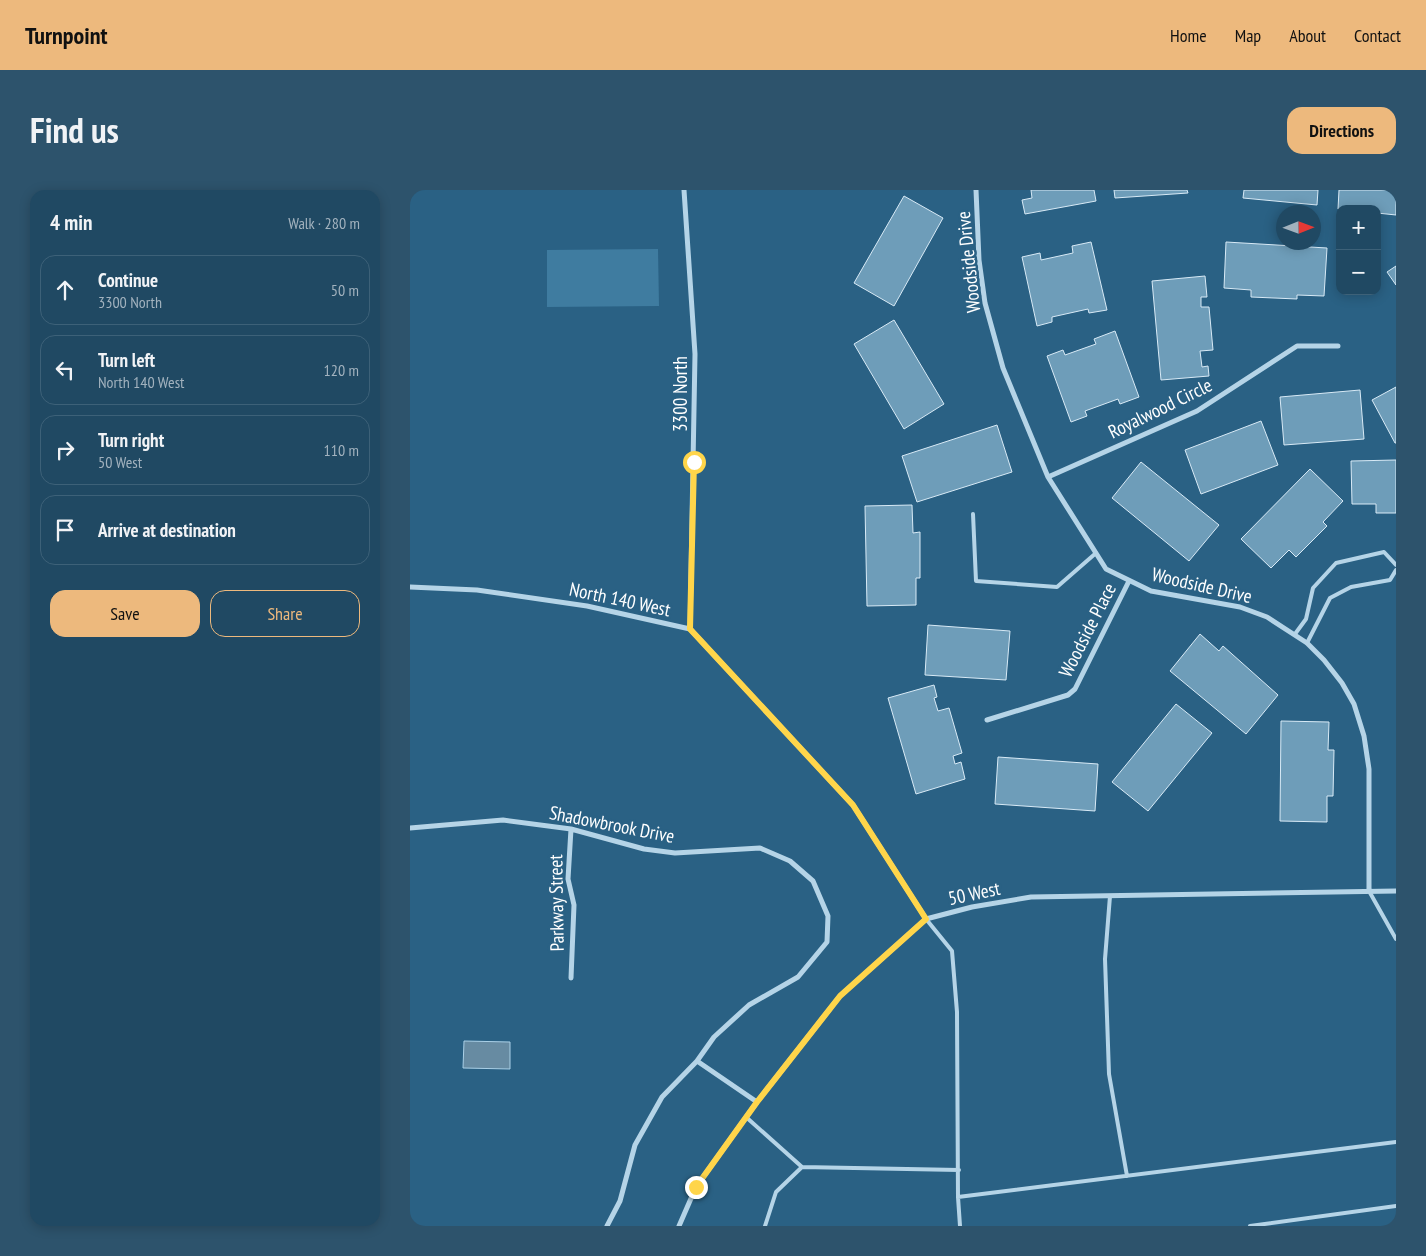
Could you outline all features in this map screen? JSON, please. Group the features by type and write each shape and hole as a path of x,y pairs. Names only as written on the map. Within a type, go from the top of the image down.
{"street":[{"name":"3300 North","path":"684,190 695,354 690,629"},
{"name":"Woodside Drive","path":"976,190 978,260 994,341 1048,477 1106,568 1151,591 1240,607 1267,617 1296,634 1307,643 1324,660 1342,683 1354,704 1364,736 1369,768 1369,891"},
{"name":"Royalwood Circle","path":"1048,477 1197,411 1297,346 1338,346"},
{"name":"Woodside Place","path":"986,720 1068,695 1075,689 1129,581"},
{"name":"North 140 West","path":"410,587 477,590 578,604 690,629 853,805 926,919"},
{"name":"Shadowbrook Drive","path":"410,828 503,820 571,828 644,849 675,853 760,848 790,860 813,881 828,916 827,942 798,977 749,1005 714,1037 697,1061 662,1097 635,1145 620,1201 607,1226"},
{"name":"Parkway Street","path":"571,828 568,879 574,906 571,978"},
{"name":"50 West","path":"679,1226 696,1187 757,1102 840,996 926,919 972,907 1031,897 1396,891"},
{"path":"697,1061 757,1102"}],"lane":[{"path":"974,514 976,581 1057,587 1096,552"},
{"path":"1296,634 1306,619 1313,588 1336,563 1384,552 1396,566"},
{"path":"1307,643 1330,598 1351,587 1390,580 1396,570"},
{"path":"1369,891 1396,938"},
{"path":"1110,896 1105,959 1109,1074 1127,1176"},
{"path":"926,919 952,951 957,1012 958,1197 960,1226"},
{"path":"746,1117 802,1167 958,1170"},
{"path":"958,1197 1396,1142"},
{"path":"765,1226 776,1192 802,1167"},
{"path":"1250,1226 1396,1206"}],"shaded area":[{"path":"658,249 659,306 547,307 547,250"},
{"path":"464,1041 510,1042 510,1069 463,1068"}],"building":[{"path":"1031,190 1094,190 1096,201 1025,214 1022,200 1032,198"},
{"path":"1114,190 1187,190 1188,193 1115,198"},
{"path":"1244,190 1318,190 1317,205 1243,198"},
{"path":"1339,190 1396,190 1396,215 1381,213 1381,205 1338,205"},
{"path":"904,196 943,218 894,306 854,283"},
{"path":"1091,242 1107,310 1089,313 1088,309 1052,317 1052,322 1037,326 1022,257 1040,253 1041,260 1073,253 1072,246"},
{"path":"1226,242 1276,245 1276,250 1321,250 1321,248 1327,248 1324,296 1297,295 1297,299 1251,297 1251,290 1224,288"},
{"path":"1396,266 1396,285 1387,272"},
{"path":"1205,276 1207,297 1201,297 1201,307 1209,307 1213,350 1200,351 1202,367 1208,366 1209,376 1161,380 1152,281"},
{"path":"894,320 944,404 904,429 854,344"},
{"path":"1115,331 1139,397 1120,404 1118,399 1085,411 1087,416 1071,422 1047,356 1063,350 1065,355 1096,344 1094,339"},
{"path":"1396,387 1396,443 1395,443 1372,400"},
{"path":"1360,390 1364,439 1284,445 1280,397"},
{"path":"1261,421 1278,465 1201,494 1185,450"},
{"path":"997,425 1012,472 917,502 902,456"},
{"path":"1396,460 1396,513 1376,513 1376,504 1352,504 1351,461"},
{"path":"1141,462 1219,525 1189,561 1112,498"},
{"path":"1310,469 1343,501 1323,522 1327,526 1296,557 1289,550 1271,568 1241,539"},
{"path":"912,505 913,533 920,532 920,578 916,578 916,605 867,606 865,506"},
{"path":"928,625 1010,631 1006,680 925,675"},
{"path":"1200,634 1219,651 1223,646 1278,695 1246,734 1170,671"},
{"path":"934,685 937,697 934,698 938,711 949,708 962,753 953,756 955,764 961,762 965,779 916,794 888,698"},
{"path":"1176,704 1212,733 1148,811 1112,782"},
{"path":"1281,721 1329,722 1328,750 1334,750 1333,796 1327,796 1327,822 1280,821"},
{"path":"998,757 1098,764 1095,811 995,804"}],"route":[{"path":"694,462 690,629 853,805 926,919 840,996 757,1102 696,1187"}]}
